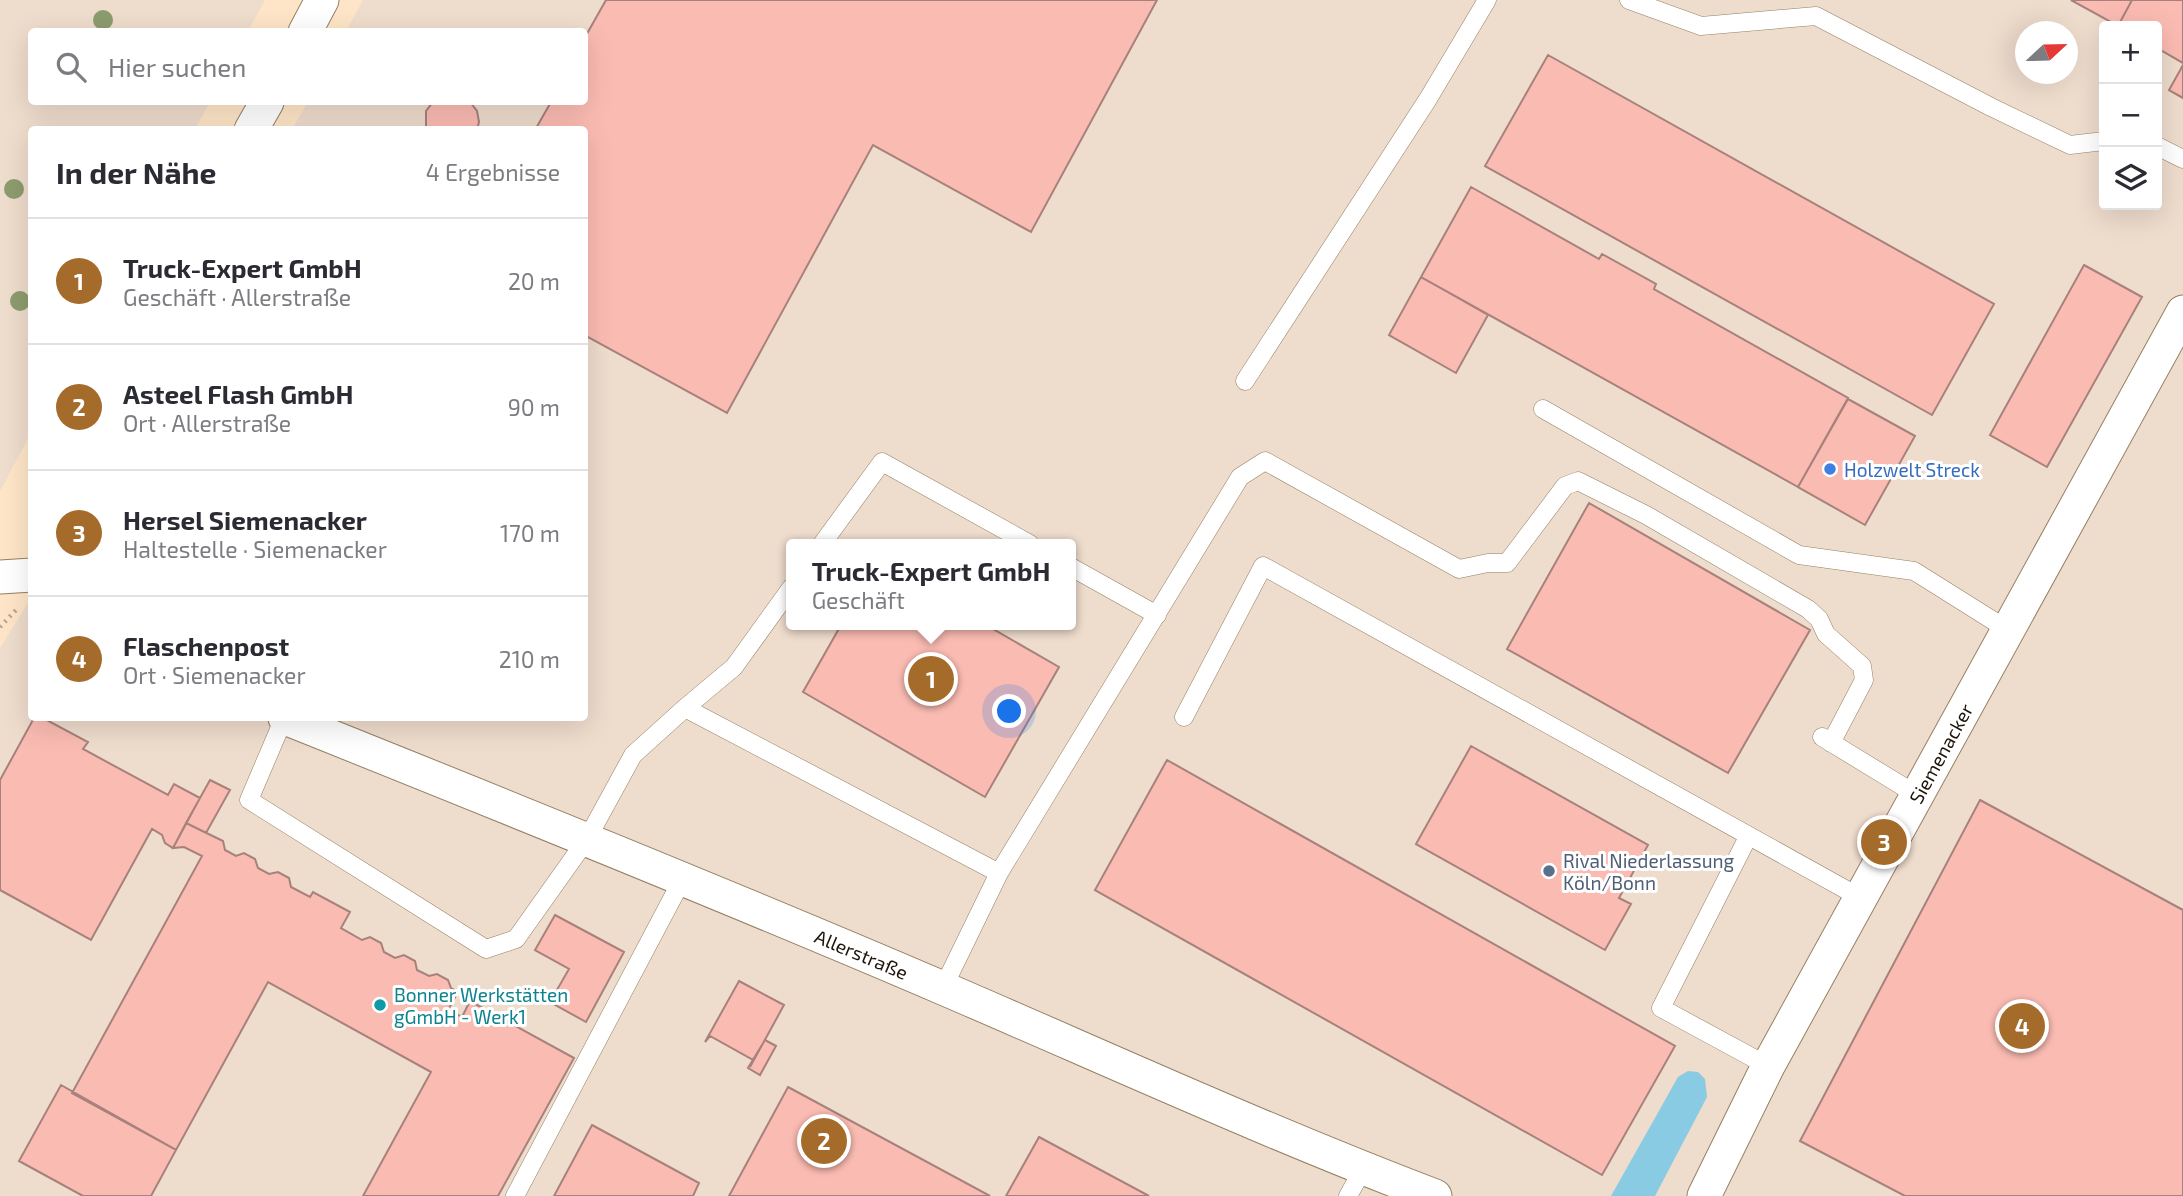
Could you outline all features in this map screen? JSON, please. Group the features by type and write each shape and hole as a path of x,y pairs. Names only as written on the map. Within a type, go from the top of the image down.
{"street":[{"path":"307,28 322,0"},
{"path":"253,126 265,105"},
{"name":"Siemenacker","path":"1704,1196 1768,1066 2183,312"},
{"path":"0,577 28,575"},
{"name":"Allerstraße","path":"292,721 587,839 943,988 1210,1106 1355,1182 1435,1196"}],"lane":[{"path":"1245,381 1428,99 1488,0"},
{"path":"1629,0 1701,26 1816,16 2070,145 2099,142"},
{"path":"2159,147 2183,159"},
{"path":"1543,409 1799,555 1914,571 2008,630"},
{"path":"943,988 999,873 1240,477 1265,461 1460,569 1507,563 1565,486 1577,481 1646,515 1808,608 1819,618 1826,634 1862,666 1864,680 1826,740 1917,795"},
{"path":"826,539 882,462 1021,539"},
{"path":"1184,717 1263,566 1861,898"},
{"path":"1076,570 1157,615"},
{"path":"284,721 249,800 486,948 516,939 587,839 634,755 734,667 786,595"},
{"path":"685,708 999,873"},
{"path":"1748,836 1661,1008 1768,1066"},
{"path":"515,1196 682,880"}],"shaded area":[{"path":"0,0 265,0 250,28 28,28 28,105 208,105 197,126 28,126 28,439 0,491"},
{"path":"363,0 2183,0 2183,1196 0,1196 0,648 28,603 28,721 588,721 588,126 294,126 306,105 588,105 588,28 348,28"}],"water":[{"path":"1688,1071 1698,1072 1705,1079 1707,1097 1655,1196 1611,1196 1678,1077"}],"building":[{"path":"606,0 1157,0 1031,232 873,145 727,413 588,337 588,126 537,126 549,105 588,105 588,32"},
{"path":"2071,0 2132,0 2121,21 2109,21"},
{"path":"2132,0 2183,0 2183,63 2162,51 2162,21 2121,21"},
{"path":"1548,55 1994,304 1932,415 1485,166"},
{"path":"2183,65 2183,98 2169,90"},
{"path":"431,105 472,105 477,111 479,122 478,126 426,126 426,111"},
{"path":"1471,187 1599,259 1602,254 1656,284 1654,289 1848,398 1798,487 1421,277"},
{"path":"2084,265 2142,297 2047,467 1990,435"},
{"path":"1421,277 1488,315 1456,373 1389,335"},
{"path":"1848,399 1915,436 1865,525 1798,487"},
{"path":"1589,503 1810,630 1728,773 1507,649"},
{"path":"838,630 995,630 1059,667 985,797 803,692"},
{"path":"32,721 49,721 88,742 83,749 168,795 174,784 200,798 173,848 165,843 162,835 152,829 91,940 0,890 0,780"},
{"name":"Rival Niederlassung Köln/Bonn","path":"1471,746 1648,845 1619,898 1631,904 1605,950 1416,844"},
{"path":"1167,760 1675,1046 1602,1175 1095,890"},
{"path":"210,780 230,790 206,833 186,823"},
{"path":"1980,800 2183,910 2183,1196 1905,1196 1800,1141"},
{"name":"Bonner Werkstätten gGmbH - Werk1","path":"186,823 223,841 225,850 236,856 244,853 255,859 258,868 269,874 278,872 289,878 291,887 310,897 313,892 350,912 341,928 362,940 370,937 381,943 384,952 395,958 404,955 415,961 417,970 429,976 437,974 448,980 451,988 458,992 448,1010 462,1017 470,1001 574,1058 498,1196 363,1196 431,1072 268,982 176,1150 72,1093 202,856 184,847 173,848"},
{"path":"555,915 624,952 586,1022 550,1002 569,969 535,950"},
{"path":"739,981 784,1005 750,1067 753,1060 710,1036 705,1042"},
{"path":"765,1040 776,1046 760,1075 748,1068"},
{"path":"61,1085 176,1150 151,1196 83,1196 19,1161"},
{"path":"788,1087 990,1196 729,1196"},
{"path":"592,1125 699,1183 693,1196 554,1196"},
{"path":"1039,1137 1149,1196 1006,1196"}],"place":[{"name":"Holzwelt Streck","path":"1830,469"},
{"name":"Truck-Expert GmbH","path":"931,679"},
{"name":"Hersel Siemenacker","path":"1884,842"},
{"name":"Rival Niederlassung Köln/Bonn","path":"1549,871"},
{"name":"Bonner Werkstätten gGmbH - Werk1","path":"380,1005"},
{"name":"Flaschenpost","path":"2022,1026"},
{"name":"Asteel Flash GmbH","path":"824,1141"}]}
